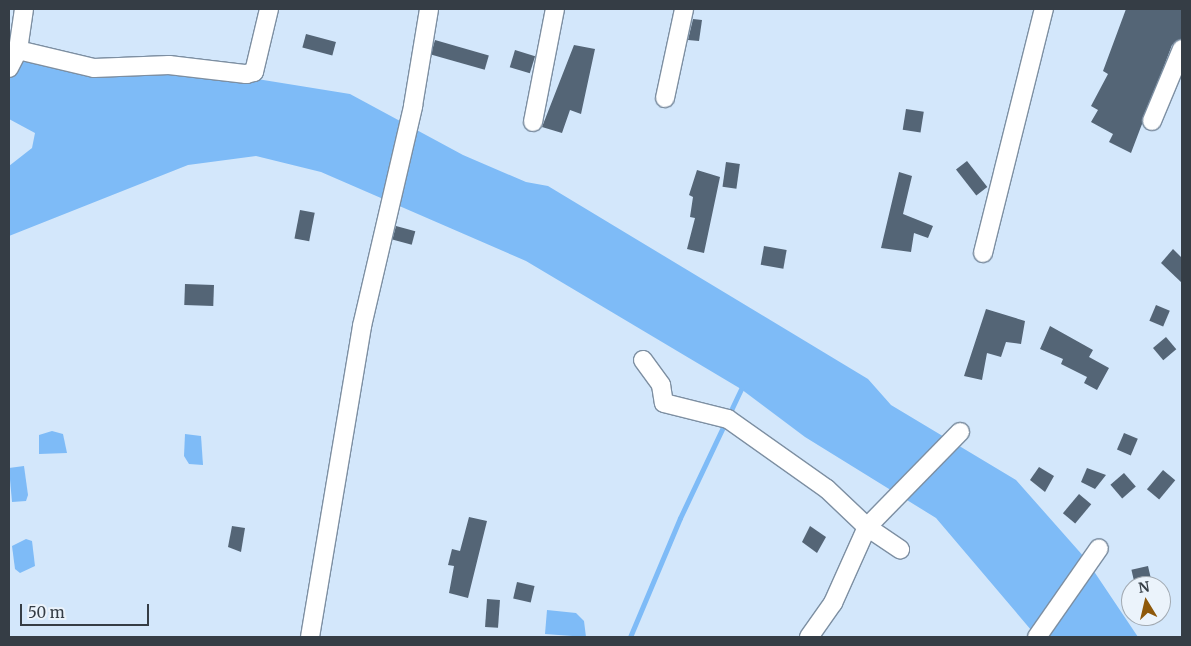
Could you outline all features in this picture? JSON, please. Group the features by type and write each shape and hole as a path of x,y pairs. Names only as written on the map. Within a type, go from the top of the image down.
{"street":[{"path":"24,9 14,58 94,68 169,65 246,74 254,72 269,9"},
{"path":"310,637 362,326 387,211 413,106 429,9"},
{"path":"533,122 555,9"},
{"path":"665,98 684,9"},
{"path":"983,253 1044,9"},
{"path":"1152,121 1182,49"},
{"path":"643,360 661,385 664,403 728,419 826,489 867,527 900,549"},
{"path":"809,637 833,602 867,527 891,499 957,435"},
{"path":"1037,637 1096,552"}],"water":[{"path":"9,58 114,73 238,76 350,94 463,155 526,182 548,186 868,379 891,405 1016,480 1085,558 1121,612 1121,626 1131,626 1138,637 1037,637 936,518 805,437 741,389 526,261 321,172 256,156 188,165 9,236 9,166 32,148 35,133 9,119"},
{"path":"52,431 63,434 67,453 39,454 39,435"},
{"path":"185,434 201,436 203,465 189,464 184,456"},
{"path":"24,466 28,495 26,501 12,502 9,468"},
{"path":"26,539 32,541 35,566 20,573 15,569 12,546"},
{"path":"547,610 576,613 584,621 586,637 545,634"}],"building":[{"path":"1126,9 1182,9 1182,39 1172,45 1131,153 1109,142 1113,134 1091,122 1098,110 1091,106 1108,74 1103,71"},
{"path":"693,19 702,20 699,41 688,40"},
{"path":"306,34 336,42 332,56 302,48"},
{"path":"435,40 489,55 485,70 431,54"},
{"path":"574,45 595,49 581,114 570,110 562,133 542,127"},
{"path":"515,50 535,56 530,73 510,67"},
{"path":"906,109 924,112 920,133 903,130"},
{"path":"967,161 987,187 976,196 956,170"},
{"path":"726,162 740,164 736,189 723,187"},
{"path":"697,170 720,177 704,253 687,249 695,218 690,217 693,197 689,195"},
{"path":"899,172 912,176 903,214 933,226 928,238 914,233 911,252 881,248"},
{"path":"300,210 315,213 309,241 294,238"},
{"path":"396,226 415,231 412,245 392,240"},
{"path":"764,246 787,250 783,269 761,265"},
{"path":"1173,249 1182,258 1182,283 1161,263"},
{"path":"185,284 214,285 213,306 184,305"},
{"path":"1156,305 1170,311 1163,327 1149,321"},
{"path":"986,309 1025,321 1021,344 1006,342 1001,357 987,353 982,380 964,376"},
{"path":"1050,326 1093,350 1089,357 1109,368 1097,390 1084,383 1087,377 1061,364 1063,359 1040,349"},
{"path":"1166,337 1176,349 1163,360 1153,348"},
{"path":"1124,433 1138,439 1131,455 1117,450"},
{"path":"1039,467 1054,476 1045,492 1030,480"},
{"path":"1087,468 1106,475 1095,489 1081,482"},
{"path":"1163,470 1175,480 1159,499 1147,489"},
{"path":"1124,473 1136,487 1122,498 1110,485"},
{"path":"1079,494 1091,504 1075,523 1063,513"},
{"path":"469,517 487,521 468,598 449,593 454,566 448,565 452,549 460,551"},
{"path":"232,526 245,528 241,552 228,547"},
{"path":"810,526 826,537 817,553 802,542"},
{"path":"1148,566 1150,576 1133,576 1131,570"},
{"path":"517,582 535,586 531,603 513,599"},
{"path":"487,599 500,600 498,628 485,627"}],"waterway":[{"path":"630,637 680,518 741,389"}]}
